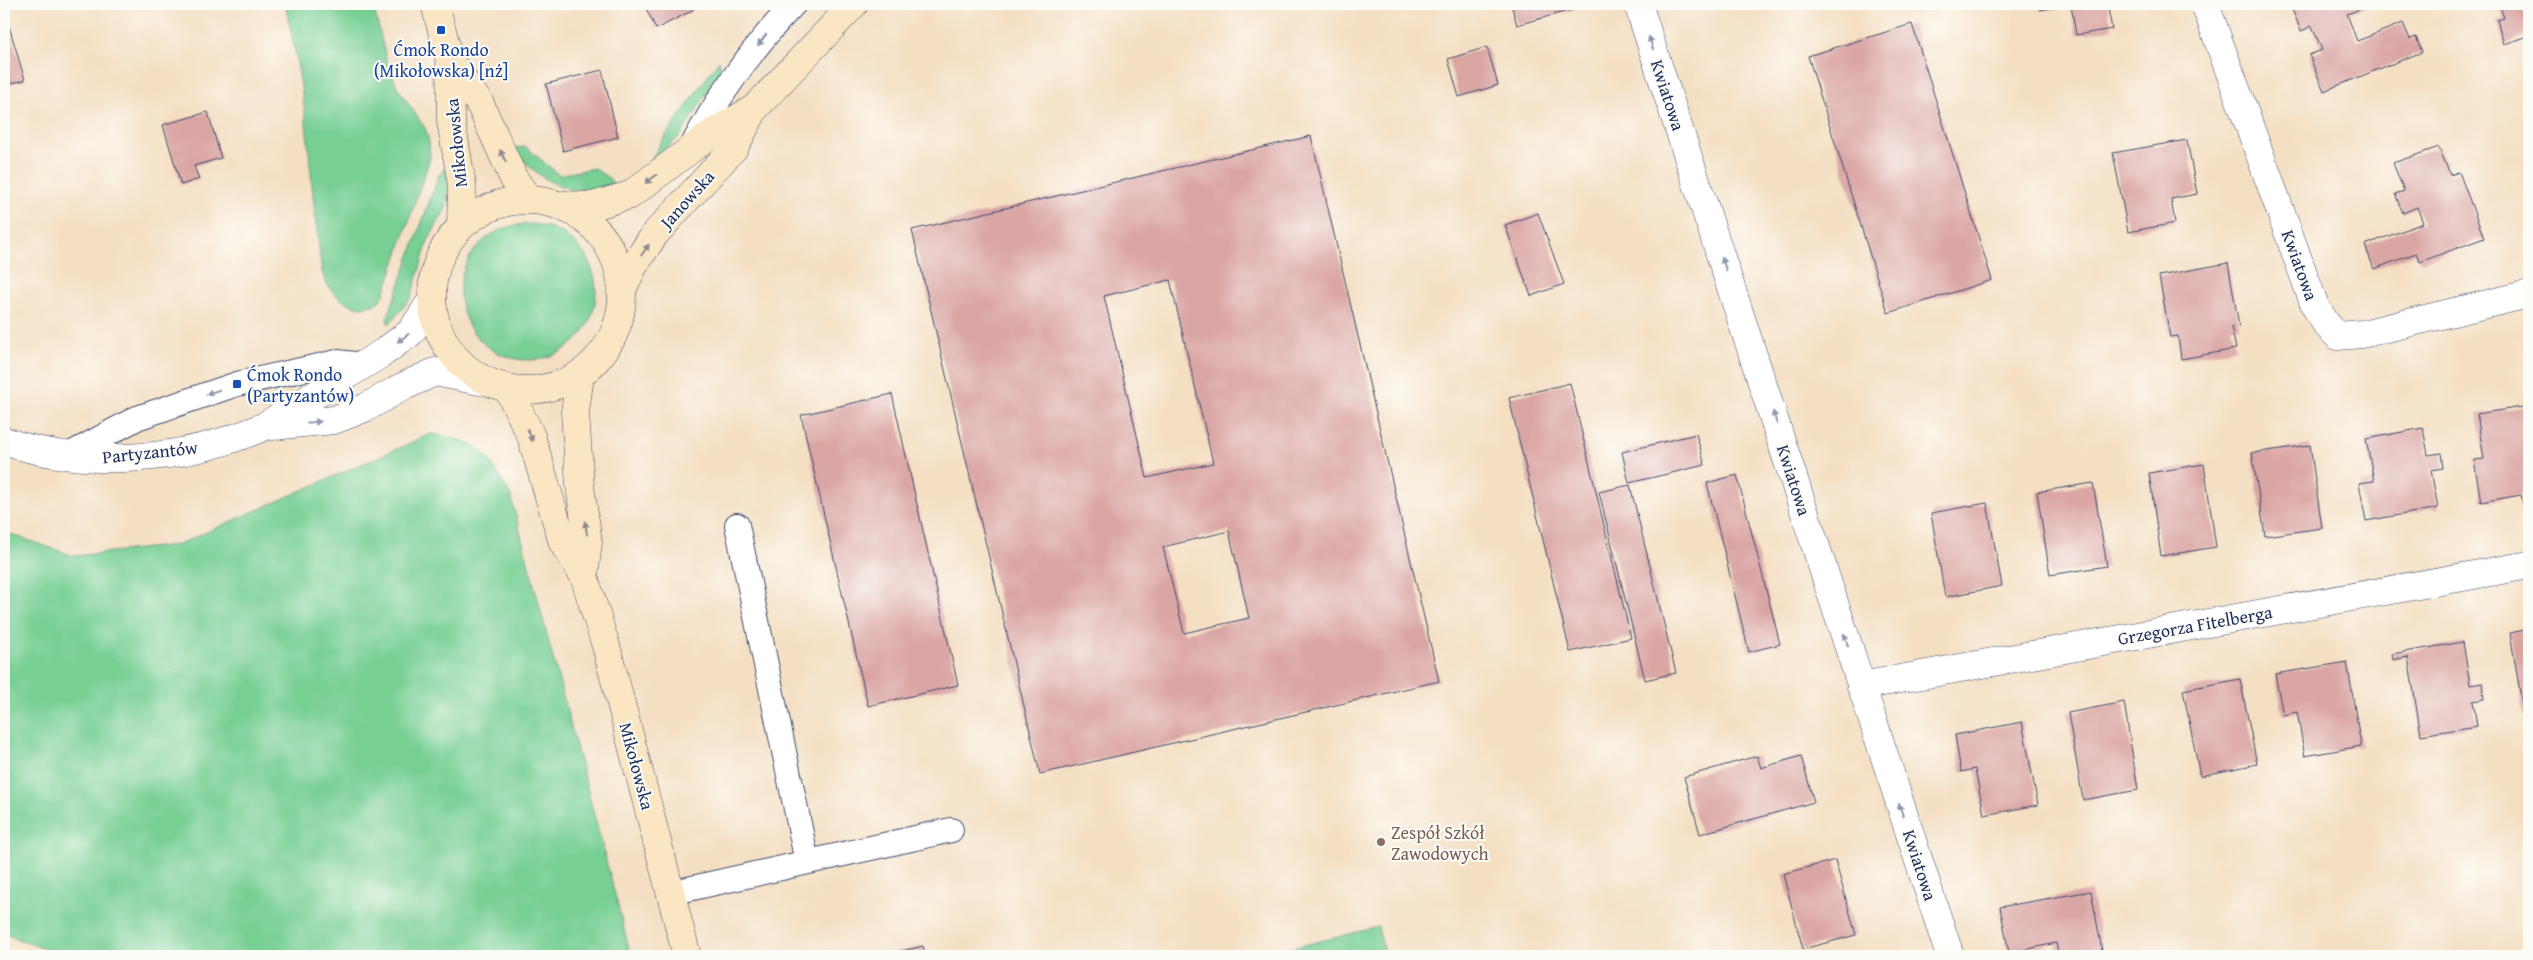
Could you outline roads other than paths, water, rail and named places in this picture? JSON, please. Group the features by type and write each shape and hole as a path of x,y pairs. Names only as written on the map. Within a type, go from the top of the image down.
{"street":[{"name":"Mikołowska","path":"434,4 450,61 451,121 462,186 461,225"},
{"name":"Janowska","path":"461,225 496,203 528,198 564,204 593,206 630,195 690,150 755,108 854,4"},
{"name":"Kwiatowa","path":"1638,4 1950,956"},
{"name":"Kwiatowa","path":"2205,4 2316,306 2327,325 2338,336 2362,334 2529,294"},
{"name":"Mikołowska","path":"450,61 480,104 514,179 528,198"},
{"name":"Janowska","path":"621,292 634,265 656,234 734,148 755,108"},
{"path":"461,225 440,260 432,300 441,341 458,363 480,381 509,391 540,392 580,376 609,340 621,292 612,246 591,221 564,204"},
{"name":"Partyzantów","path":"4,440 43,452 88,458 127,458 195,450 248,434 265,426 363,365 411,332 432,300"},
{"name":"Partyzantów","path":"265,426 334,420 367,407 402,387 435,372 480,381"},
{"name":"Mikołowska","path":"580,376 575,412 580,486 588,542 584,576"},
{"name":"Mikołowska","path":"509,391 531,436 563,543 584,576 606,646 687,956"},
{"name":"Grzegorza Fitelberga","path":"1860,686 2529,565"}],"lane":[{"path":"690,150 706,119 727,88 766,34 794,4"},
{"path":"69,455 137,418 237,384 337,362 363,365"},
{"path":"737,525 807,862"},
{"path":"670,893 951,830"}],"place":[{"name":"Ćmok Rondo (Mikołowska) [nż]","path":"441,30"},
{"name":"Ćmok Rondo (Partyzantów)","path":"237,384"},
{"name":"Zespół Szkół Zawodowych","path":"1381,842"}]}
